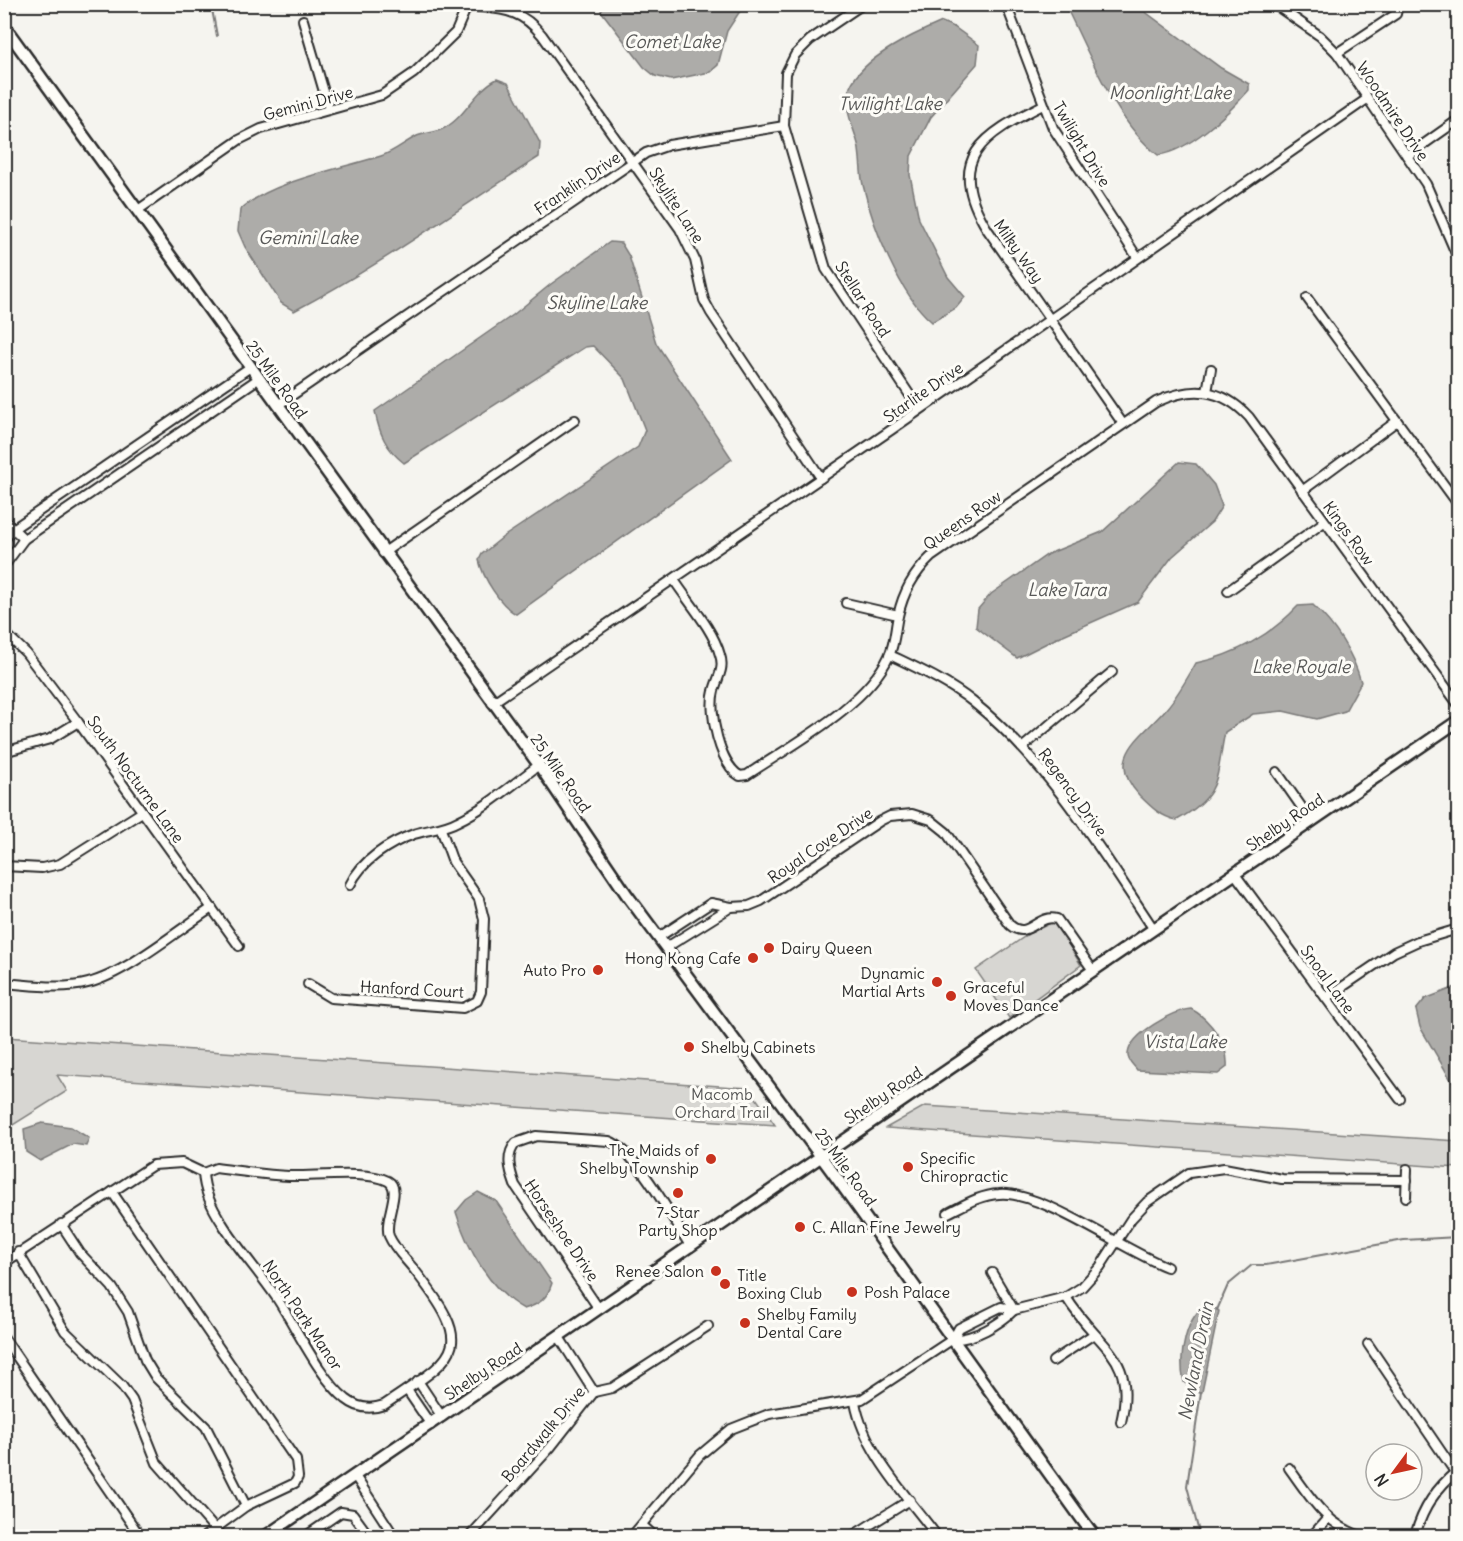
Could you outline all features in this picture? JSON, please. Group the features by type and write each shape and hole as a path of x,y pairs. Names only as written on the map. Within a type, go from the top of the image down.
{"street":[{"name":"Skylite Lane","path":"458,4 508,8 531,22 542,35 630,163 645,177 689,244 697,266 704,300 711,313 821,478"},
{"path":"784,126 786,73 795,55 810,40 863,4"},
{"name":"Twilight Drive","path":"1006,4 1043,105 1064,147 1137,256"},
{"name":"Woodmire Drive","path":"1274,4 1320,36 1337,52 1436,203 1458,258"},
{"path":"1337,52 1396,14 1398,4"},
{"name":"Gemini Drive","path":"138,210 238,140 285,120 382,94 414,73 456,32 467,6"},
{"path":"303,20 329,109"},
{"name":"25 Mile Road","path":"4,26 249,368 539,765 627,895 820,1156 1094,1536"},
{"name":"Starlite Drive","path":"492,703 1051,320 1137,256 1367,99"},
{"name":"Milky Way","path":"1043,105 988,136 974,155 969,182 978,214 1123,424"},
{"path":"1407,156 1458,120"},
{"name":"Franklin Drive","path":"278,405 646,153 669,145 784,126"},
{"name":"Stellar Road","path":"784,126 825,269 919,410"},
{"path":"1307,298 1458,504"},
{"path":"4,540 13,529 249,368"},
{"path":"1207,392 1211,369"},
{"path":"4,566 24,539 258,379"},
{"path":"224,385 232,396"},
{"name":"Queens Row","path":"674,580 720,654 721,672 714,691 713,722 730,766 740,776 747,775 852,703 874,681 890,655 898,615 919,568 931,557 1156,402 1174,394 1190,391 1207,392"},
{"name":"Kings Row","path":"1207,392 1226,399 1243,411 1458,704"},
{"path":"383,553 575,420"},
{"path":"1302,491 1397,422"},
{"path":"130,450 138,460"},
{"path":"4,520 24,539"},
{"path":"1228,591 1324,522"},
{"path":"846,603 898,615"},
{"name":"South Nocturne Lane","path":"4,632 26,653 78,722 239,946"},
{"name":"Regency Drive","path":"890,655 953,688 974,703 1023,747 1053,783 1153,928"},
{"path":"1023,747 1112,672"},
{"name":"Shelby Road","path":"266,1536 691,1247 1092,969 1458,721"},
{"path":"4,752 50,739 78,722"},
{"path":"350,885 357,869 388,847 416,834 441,829 473,813 539,765"},
{"path":"1277,772 1312,822"},
{"path":"4,866 42,868 60,864 142,812"},
{"name":"Royal Cove Drive","path":"659,937 711,903 731,907 749,906 761,901 884,818 912,814 930,820 946,832 1014,929 1026,930 1047,918 1057,919 1092,969"},
{"name":"Hanford Court","path":"308,984 331,998 463,1008 477,1001 481,992 484,955 483,909 453,862 441,829"},
{"name":"Snoal Lane","path":"1235,874 1400,1100"},
{"name":"Royal Cove Drive","path":"667,947 731,907"},
{"path":"4,982 73,986 99,980 131,962 212,908"},
{"path":"1326,998 1400,948 1458,929"},
{"name":"Horseshoe Drive","path":"599,1309 515,1185 511,1175 510,1154 516,1143 536,1136 581,1138 617,1144 637,1165 691,1247"},
{"path":"4,1263 153,1165 182,1163 203,1173"},
{"name":"North Park Manor","path":"216,1168 286,1176 355,1175 388,1180 394,1186 395,1194 390,1210 388,1232 393,1245 428,1287 443,1311 454,1343 447,1360 406,1390 374,1408 357,1406 344,1398 326,1376 275,1296 222,1223 204,1185 203,1173 216,1168"},
{"path":"632,1536 700,1455 731,1429 769,1414 855,1402 875,1393 953,1339 959,1329 978,1317 1001,1307 1014,1310 1066,1297 1092,1278 1115,1242 1147,1202 1167,1186 1201,1169 1224,1168 1282,1179 1407,1180"},
{"path":"1406,1197 1407,1169"},
{"path":"112,1192 296,1460 298,1477 295,1483 246,1506 214,1527 205,1536"},
{"path":"948,1213 989,1195 1012,1194 1077,1220 1115,1242 1167,1267"},
{"path":"62,1224 80,1253 112,1287 128,1312 145,1360 156,1378 206,1427 246,1506"},
{"path":"18,1252 65,1331 122,1386 132,1400 157,1463 221,1536"},
{"path":"992,1273 1014,1310"},
{"path":"1066,1297 1122,1368 1126,1398 1121,1422"},
{"path":"953,1339 966,1340 1006,1318 1014,1310"},
{"name":"Boardwalk Drive","path":"470,1536 550,1448 594,1392 612,1388 708,1326"},
{"path":"1053,1361 1094,1334"},
{"path":"559,1337 594,1392"},
{"path":"4,1338 140,1536"},
{"path":"1368,1344 1457,1471 1434,1495 1422,1516 1415,1536"},
{"path":"418,1381 442,1417"},
{"path":"406,1390 431,1425"},
{"path":"855,1402 861,1424 874,1448 937,1536"},
{"path":"1289,1468 1327,1519 1361,1536"},
{"path":"355,1476 394,1536"},
{"path":"852,1536 910,1500"},
{"path":"306,1536 341,1512 353,1514 369,1536"},
{"path":"1312,1536 1327,1519"},
{"path":"642,1525 654,1536"}],"green space":[{"path":"1051,923 1057,925 1081,965 1009,1018 976,970 1030,933"},
{"name":"Macomb Orchard Trail","path":"5,1037 749,1088 775,1125 57,1075 67,1091 5,1130"},
{"path":"925,1106 1458,1141 1458,1168 886,1128"}],"water":[{"name":"Comet Lake","path":"606,5 744,5 727,31 718,65 710,72 671,80 655,76 644,67 601,11"},
{"name":"Moonlight Lake","path":"1065,5 1136,5 1221,68 1249,84 1249,90 1219,120 1195,139 1182,147 1158,155 1143,141 1116,105"},
{"name":"Twilight Lake","path":"942,22 954,27 979,45 977,64 931,117 911,156 910,175 919,219 948,277 965,297 956,308 932,322 920,310 898,277 873,220 863,185 859,149 847,102 850,87 857,76 877,56"},
{"name":"Gemini Lake","path":"497,79 508,83 540,143 539,157 326,294 294,311 281,303 245,247 238,231 240,210 269,191 381,156 417,136 448,126 482,90"},
{"name":"Skyline Lake","path":"610,242 621,243 629,256 656,343 732,459 516,614 493,590 484,575 479,560 482,554 503,537 638,447 645,430 625,379 593,346 585,347 404,463 392,452 384,440 375,411 513,315 551,284"},
{"name":"Lake Tara","path":"1179,462 1196,464 1214,485 1222,506 1212,522 1172,557 1138,602 1017,658 976,627 978,609 991,594 1048,554 1102,532"},
{"name":"Lake Royale","path":"1313,605 1329,621 1342,640 1361,682 1345,711 1317,719 1283,711 1253,714 1225,732 1218,774 1210,793 1202,802 1177,820 1156,811 1129,782 1125,769 1130,748 1170,704 1196,663 1238,649 1264,635 1298,606"},
{"path":"1458,986 1458,1092 1420,1027 1416,1010 1425,999"},
{"name":"Vista Lake","path":"1191,1009 1205,1019 1217,1033 1225,1050 1227,1067 1218,1074 1137,1070 1128,1056 1136,1039 1164,1018"},
{"path":"42,1123 71,1127 89,1138 86,1146 73,1144 40,1161 26,1152 24,1129"},
{"path":"478,1192 496,1201 552,1283 545,1297 534,1305 524,1309 501,1291 481,1267 466,1240 456,1212 466,1200"},
{"path":"1209,1303 1219,1311 1202,1392 1195,1392 1184,1382 1183,1350 1185,1338 1194,1317"}],"waterway":[{"path":"211,4 217,36"},
{"name":"Newland Drain","path":"1217,1310 1228,1285 1252,1265 1266,1265 1404,1240 1458,1237"},
{"name":"Newland Drain","path":"1200,1536 1187,1486 1201,1392"}],"place":[{"name":"Dairy Queen","path":"769,948"},
{"name":"Hong Kong Cafe","path":"753,958"},
{"name":"Auto Pro","path":"598,970"},
{"name":"Dynamic Martial Arts","path":"937,982"},
{"name":"Graceful Moves Dance","path":"951,996"},
{"name":"Shelby Cabinets","path":"689,1047"},
{"name":"The Maids of Shelby Township","path":"711,1159"},
{"name":"Specific Chiropractic","path":"908,1167"},
{"name":"7-Star Party Shop","path":"678,1193"},
{"name":"C. Allan Fine Jewelry","path":"800,1227"},
{"name":"Renee Salon","path":"716,1271"},
{"name":"Title Boxing Club","path":"725,1284"},
{"name":"Posh Palace","path":"852,1292"},
{"name":"Shelby Family Dental Care","path":"745,1323"}]}
